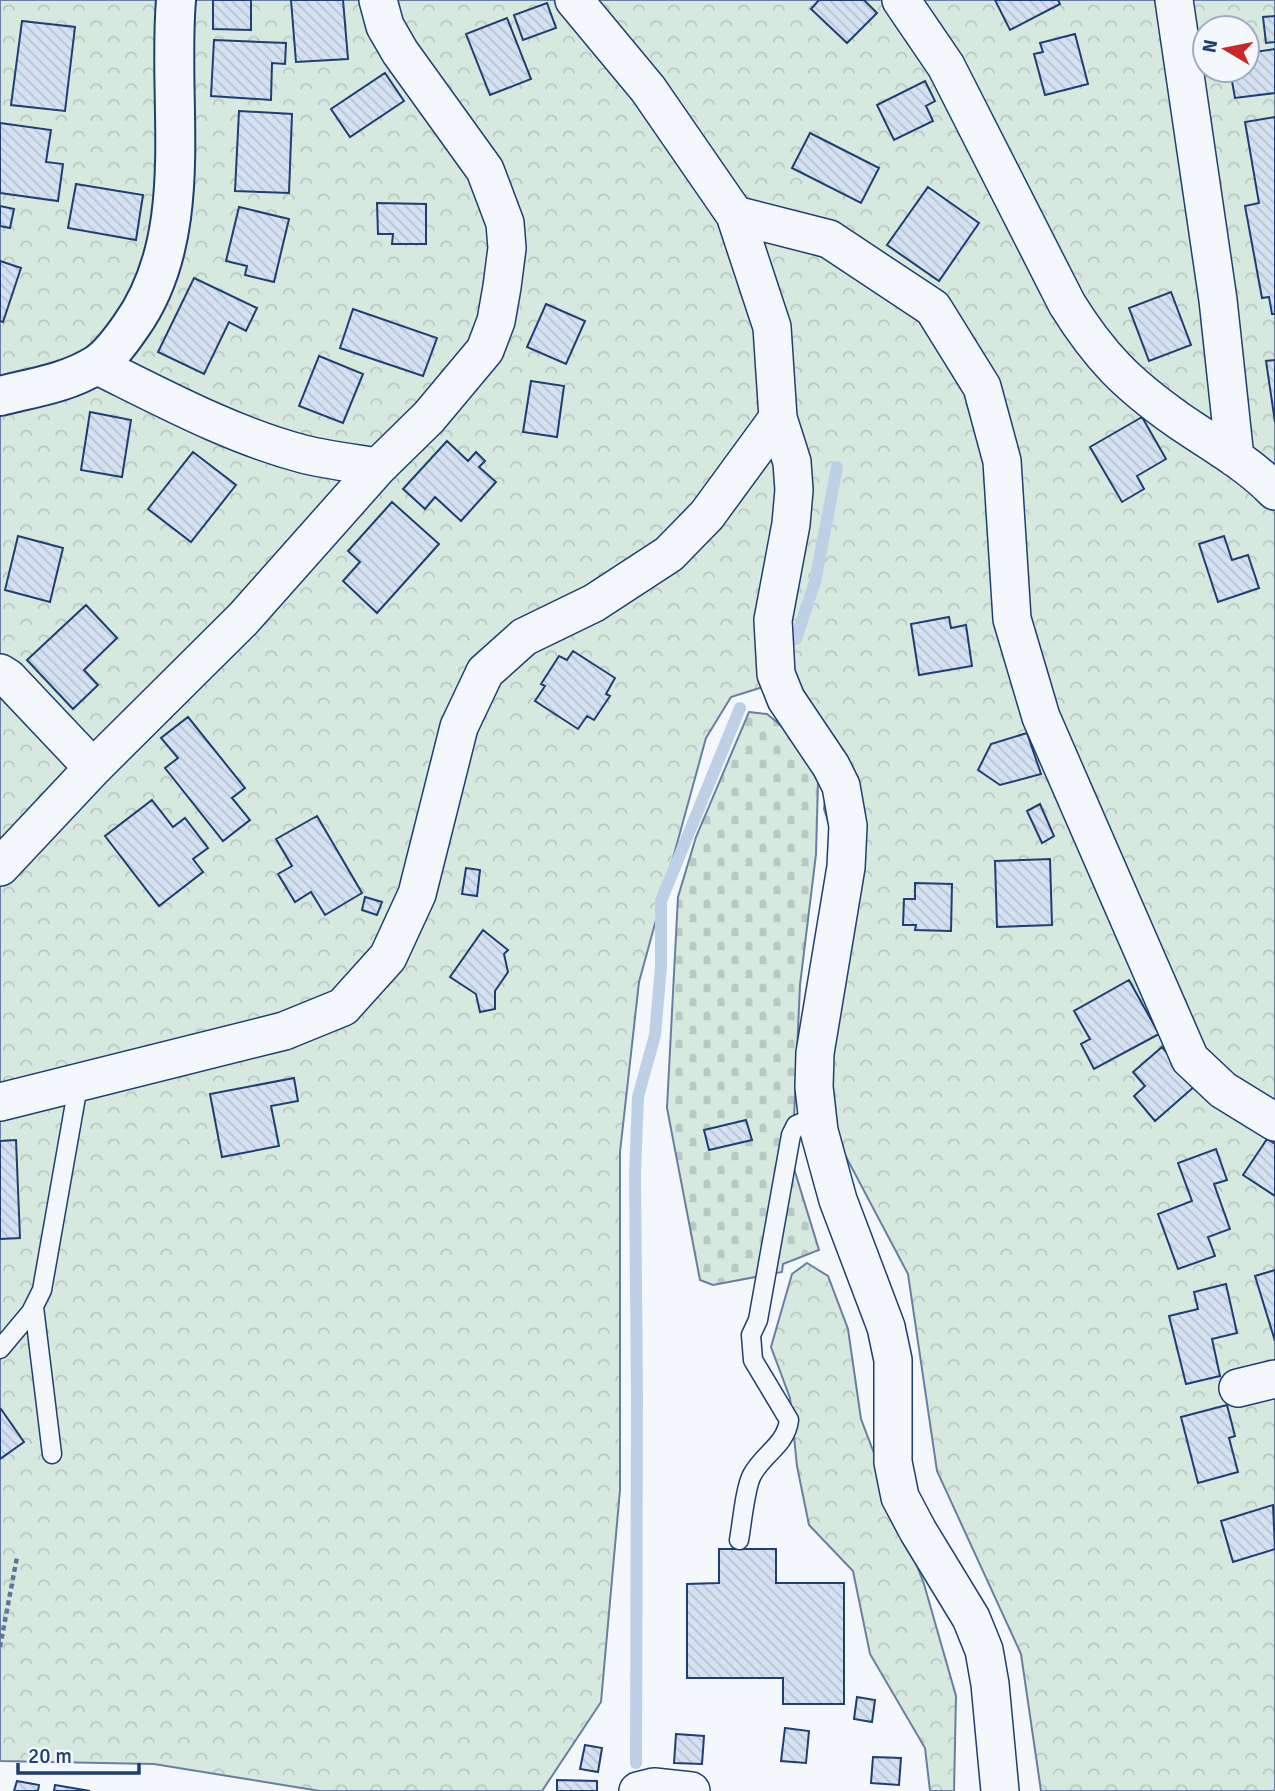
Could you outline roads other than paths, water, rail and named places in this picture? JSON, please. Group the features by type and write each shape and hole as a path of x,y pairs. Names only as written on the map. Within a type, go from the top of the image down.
{"street":[{"path":"0,396 55,383 96,365 122,339 144,308 160,269 170,228 173,200 173,37 176,0"},
{"path":"0,867 93,768 243,620 377,467 429,417 485,350 496,321 507,248 505,223 485,170 400,51 385,26 378,0"},
{"path":"574,0 648,89 735,215 772,327 778,418 792,462 794,490 791,524 773,620 776,674 786,699 831,766 841,786 848,827 846,867 815,1053 817,1115 830,1174 886,1327 893,1360 893,1462 900,1497 971,1618 984,1650 990,1684 1000,1791"},
{"path":"901,0 946,66 1067,304 1089,340 1109,364 1134,387 1236,458 1275,491"},
{"path":"1174,0 1217,300 1236,458"},
{"path":"735,215 829,239 933,308 982,387 1002,461 1012,620 1041,717 1190,1059 1223,1090 1275,1122"},
{"path":"96,365 181,408 239,432 303,454 377,467"},
{"path":"0,1102 284,1031 343,1007 388,957 417,894 459,727 485,672 524,637 594,603 669,554 707,515 778,418"},
{"path":"0,673 8,678 93,768"},
{"path":"1238,1388 1275,1380"},
{"path":"638,1791 654,1787 691,1791"}],"lane":[{"path":"0,1349 34,1307 42,1290 76,1097 76,1083"},
{"path":"739,1541 752,1473 788,1429 789,1420 753,1360 751,1335 758,1320 791,1135 796,1125 817,1115"},
{"path":"34,1307 52,1454"}],"waterway":[{"path":"796,639 815,582 837,467"},
{"path":"636,1763 635,1174 638,1097 655,1035 661,967 661,901 740,708"}]}
